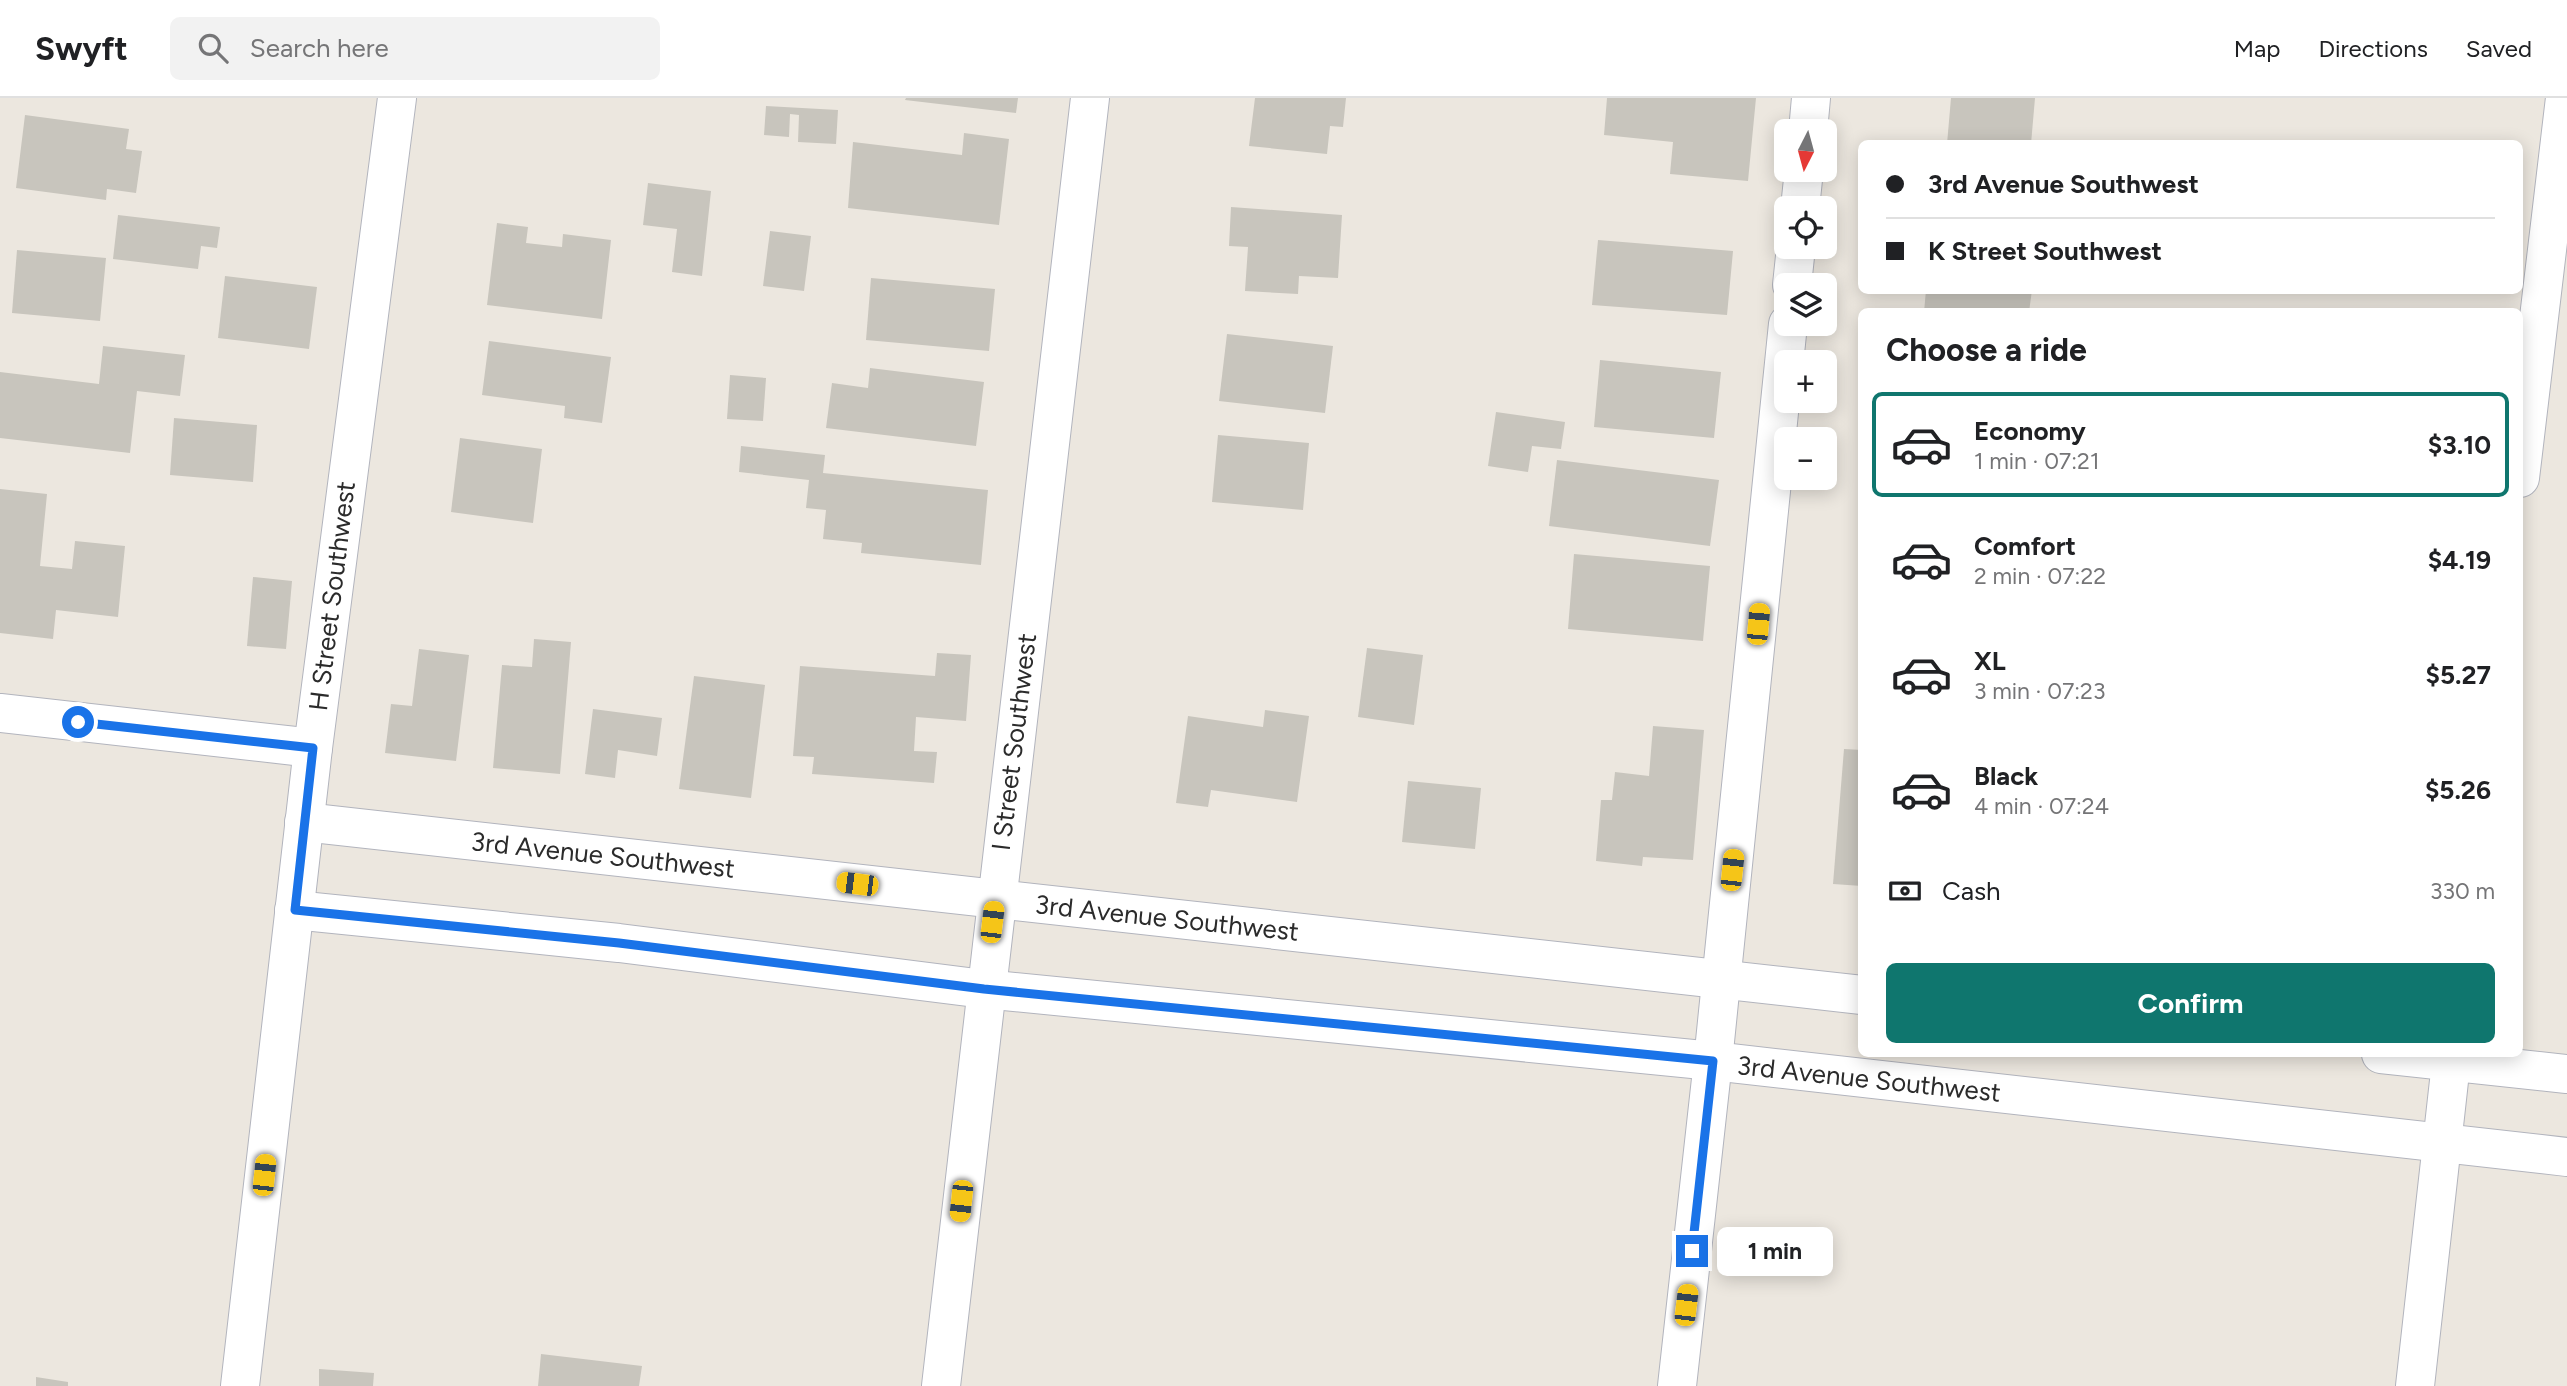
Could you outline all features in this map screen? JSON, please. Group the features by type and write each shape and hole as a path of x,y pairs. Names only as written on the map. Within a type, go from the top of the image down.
{"street":[{"name":"H Street Southwest","path":"240,1386 313,748 397,98"},
{"name":"I Street Southwest","path":"941,1386 984,989 1090,98"},
{"path":"1809,119 1811,98"},
{"path":"2523,453 2565,98"},
{"path":"1676,1386 1713,1061 1787,336"},
{"path":"0,713 313,748"},
{"name":"3rd Avenue Southwest","path":"304,822 1858,995"},
{"name":"3rd Avenue Southwest","path":"295,910 619,943 984,989 1713,1061 2567,1157"},
{"path":"2415,1386 2452,1057 2567,1074"}],"building":[{"path":"1018,98 1016,113 905,100"},
{"path":"1255,98 1346,98 1343,127 1330,126 1327,154 1249,146"},
{"path":"1607,98 1756,98 1748,181 1670,174 1673,142 1604,135"},
{"path":"1951,98 2035,98 2031,140 1947,140"},
{"path":"766,106 838,110 836,144 798,142 799,115 790,114 789,137 764,135"},
{"path":"25,115 129,129 126,149 142,151 136,193 107,189 106,200 16,188"},
{"path":"964,133 1009,139 999,225 848,208 853,142 962,155"},
{"path":"648,183 711,191 702,276 672,272 677,229 643,225"},
{"path":"1231,207 1342,215 1338,278 1299,276 1298,294 1245,291 1248,247 1229,246"},
{"path":"118,215 220,227 217,248 201,246 198,269 113,259"},
{"path":"497,223 528,227 526,243 562,247 563,234 611,240 602,319 487,305"},
{"path":"770,231 811,236 804,291 763,286"},
{"path":"1598,240 1733,251 1727,315 1592,305"},
{"path":"17,250 106,258 100,321 12,313"},
{"path":"225,276 317,287 309,349 218,338"},
{"path":"871,278 995,289 989,351 866,340"},
{"path":"1926,294 2031,294 2030,308 1924,308"},
{"path":"1227,334 1333,346 1325,413 1219,401"},
{"path":"489,341 611,357 602,423 564,418 565,406 482,395"},
{"path":"103,346 185,355 180,396 137,391 130,453 0,438 0,372 99,384"},
{"path":"1600,360 1721,372 1714,438 1594,427"},
{"path":"870,368 984,382 976,446 826,428 832,383 868,388"},
{"path":"730,375 766,378 763,421 727,419"},
{"path":"1496,412 1565,422 1561,449 1532,446 1528,472 1488,466"},
{"path":"174,418 257,425 253,482 170,475"},
{"path":"1218,435 1309,443 1303,510 1212,502"},
{"path":"460,438 542,449 533,523 451,512"},
{"path":"741,446 825,455 823,473 988,490 981,565 861,553 862,543 823,539 826,510 806,508 809,480 739,472"},
{"path":"1557,460 1719,480 1710,546 1549,526"},
{"path":"0,489 47,494 40,566 72,569 75,541 125,546 118,617 56,610 53,639 0,633"},
{"path":"1574,554 1710,566 1703,641 1568,629"},
{"path":"253,577 292,581 286,649 247,646"},
{"path":"534,639 571,642 560,774 493,768 502,665 532,667"},
{"path":"1367,648 1423,655 1414,725 1358,717"},
{"path":"419,649 469,655 456,761 385,753 391,704 412,706"},
{"path":"937,653 971,655 966,721 916,717 914,751 937,752 934,783 812,774 814,757 793,756 800,666 935,676"},
{"path":"694,676 765,685 751,798 679,789"},
{"path":"593,709 662,718 657,756 618,750 615,778 585,774"},
{"path":"1265,710 1309,716 1297,802 1211,790 1208,807 1176,803 1188,716 1263,727"},
{"path":"1653,726 1704,730 1693,860 1643,857 1642,866 1596,861 1601,800 1612,800 1615,772 1649,776"},
{"path":"1844,749 1858,750 1858,886 1833,884"},
{"path":"1408,781 1481,788 1475,849 1402,842"},
{"path":"541,1354 642,1366 639,1386 538,1386"},
{"path":"319,1369 374,1373 373,1386 319,1386"},
{"path":"36,1377 68,1382 68,1386 36,1386"}],"route":[{"path":"78,722 313,748 295,910 619,943 984,989 1713,1061 1692,1251"}]}
